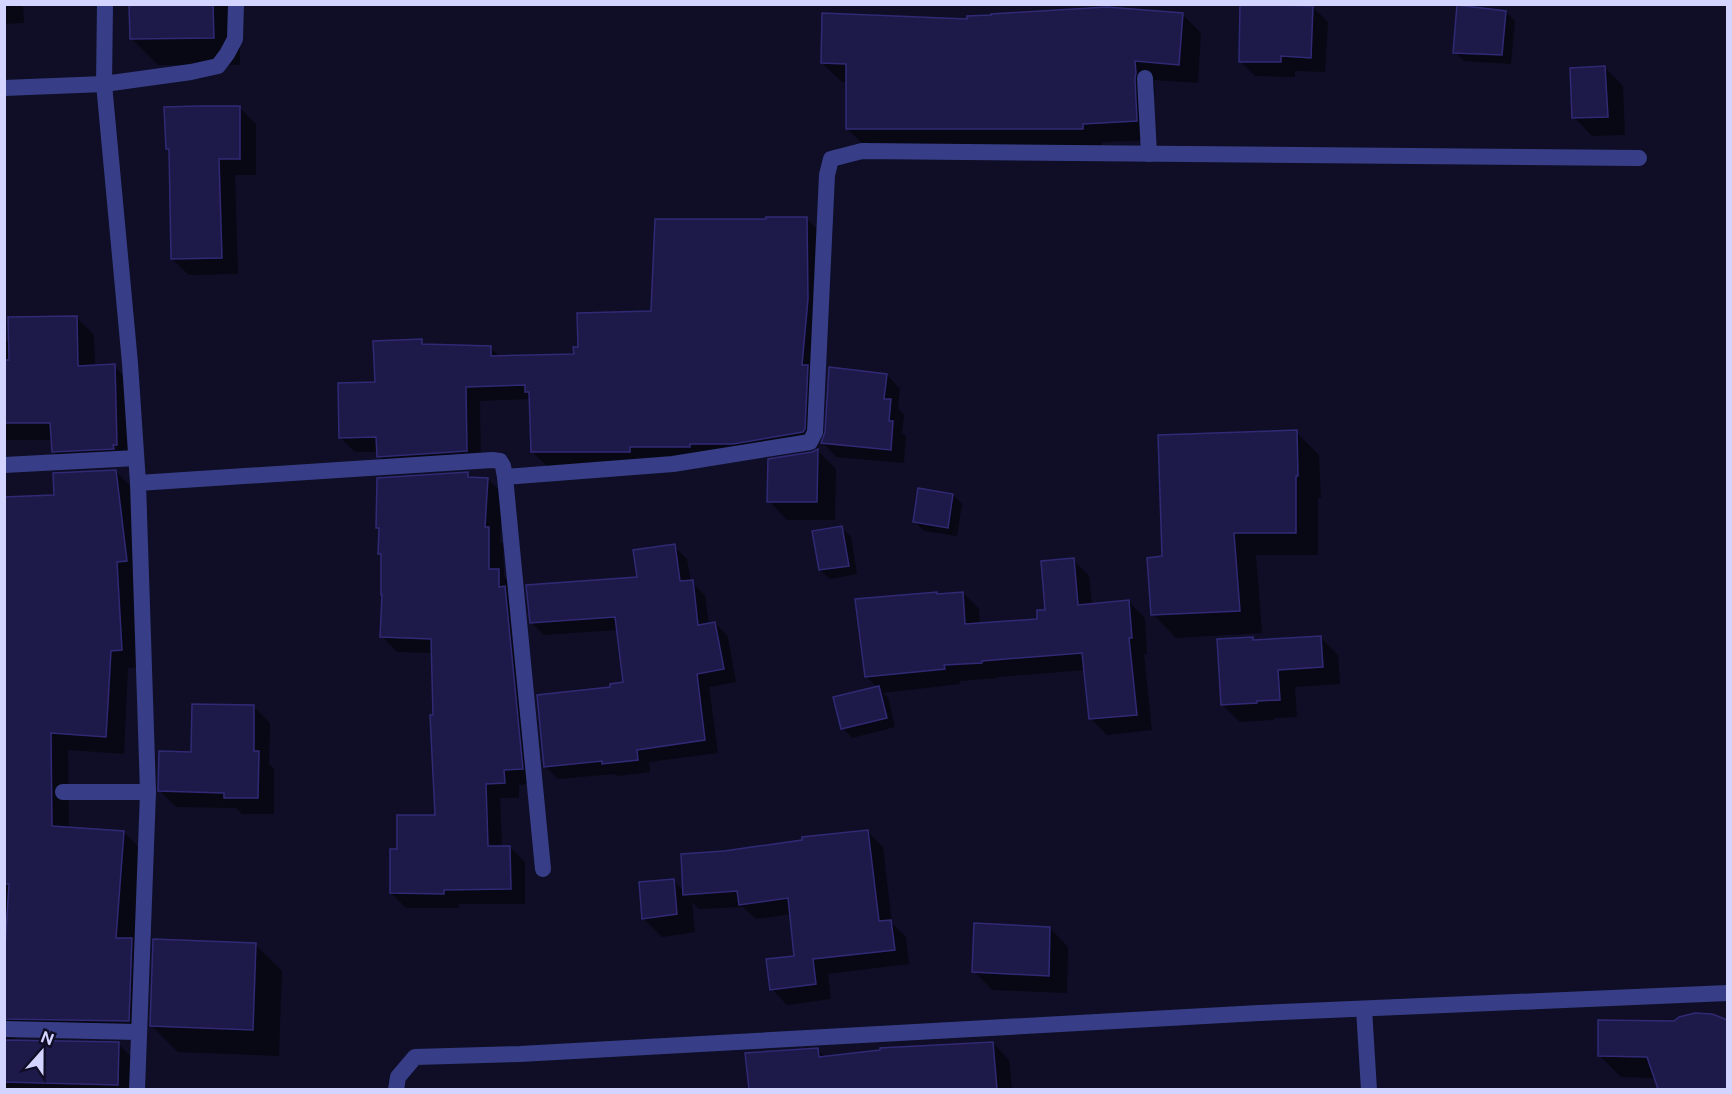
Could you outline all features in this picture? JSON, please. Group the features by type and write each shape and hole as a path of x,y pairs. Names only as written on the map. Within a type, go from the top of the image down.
{"street":[{"path":"105,4 104,84 130,363 138,483 148,792 137,1089"},
{"path":"4,88 104,84 218,66 228,54 235,39 236,4"},
{"path":"1145,78 1149,154"},
{"path":"505,477 673,464 810,442 815,432 827,176 831,159 862,151 1639,159"},
{"path":"4,465 136,458"},
{"path":"138,483 500,461 505,477 543,869"},
{"path":"63,792 148,792"},
{"path":"396,1089 398,1077 415,1057 520,1054 1259,1013 1728,993"},
{"path":"1364,1009 1369,1089"},
{"path":"4,1029 138,1032"}],"building":[{"path":"129,4 213,4 214,38 130,39"},
{"path":"1240,4 1313,6 1311,58 1281,56 1281,62 1239,62"},
{"path":"1457,5 1506,11 1502,55 1453,53"},
{"path":"1107,7 1183,13 1179,65 1135,61 1137,121 1083,124 1083,129 846,129 846,64 821,63 822,13 967,19 967,16"},
{"path":"1605,66 1608,117 1572,118 1570,68"},
{"path":"240,106 240,159 219,159 222,258 171,259 169,149 166,149 164,107"},
{"path":"766,217 807,217 808,299 802,365 808,365 803,432 733,444 630,447 630,452 531,452 529,392 525,392 525,385 466,387 467,451 377,457 376,437 339,438 338,383 375,382 373,341 422,339 422,344 491,346 491,356 574,354 573,347 578,347 577,313 651,311 655,219 766,219"},
{"path":"77,316 78,366 115,364 117,445 113,445 114,449 52,452 50,423 4,423 4,360 9,360 8,317"},
{"path":"829,367 887,374 884,399 891,399 889,421 893,421 891,450 821,443 825,432"},
{"path":"1297,430 1296,533 1234,533 1240,611 1151,615 1147,558 1162,556 1158,435"},
{"path":"818,449 817,502 767,502 768,459"},
{"path":"116,470 127,561 117,562 122,650 111,651 106,737 51,733 52,826 124,831 116,938 132,938 129,1021 4,1019 4,964 9,884 4,884 4,497 54,495 53,473"},
{"path":"468,472 468,477 488,478 485,527 489,527 489,569 499,569 499,587 505,586 523,769 504,770 505,783 486,784 488,846 510,846 511,889 444,890 444,894 390,893 390,849 397,849 397,815 435,815 430,715 433,715 431,639 380,637 382,595 381,554 378,554 379,528 376,528 377,478"},
{"path":"918,488 953,494 948,528 913,522"},
{"path":"842,526 849,566 819,570 812,531"},
{"path":"675,544 680,581 693,580 698,625 715,622 724,669 697,674 705,740 637,750 638,760 544,767 537,695 610,687 610,684 623,682 615,617 530,623 526,585 637,577 633,550"},
{"path":"1074,558 1078,605 1129,600 1132,638 1129,638 1137,715 1089,719 1082,653 944,665 945,669 865,677 855,599 963,592 965,624 1037,619 1037,610 1045,610 1041,561"},
{"path":"1321,636 1323,667 1278,670 1280,700 1221,705 1217,639 1253,637 1253,640"},
{"path":"879,686 887,718 841,729 833,697"},
{"path":"192,704 254,705 254,751 259,751 258,798 224,798 224,793 158,791 159,751 191,752"},
{"path":"868,830 879,921 891,920 895,950 813,959 816,984 770,990 766,959 794,956 788,898 739,905 737,891 683,895 681,854 724,851 802,840 802,837"},
{"path":"674,879 677,914 642,919 639,882"},
{"path":"974,923 1050,927 1049,976 972,972"},
{"path":"153,939 256,943 253,1030 150,1026"},
{"path":"1695,1013 1712,1014 1728,1020 1728,1089 1658,1089 1647,1057 1598,1056 1598,1020 1674,1021 1679,1017"},
{"path":"4,1040 119,1042 118,1085 4,1082"},
{"path":"993,1042 997,1089 749,1089 745,1053 818,1048 819,1057 880,1050 880,1048"}]}
